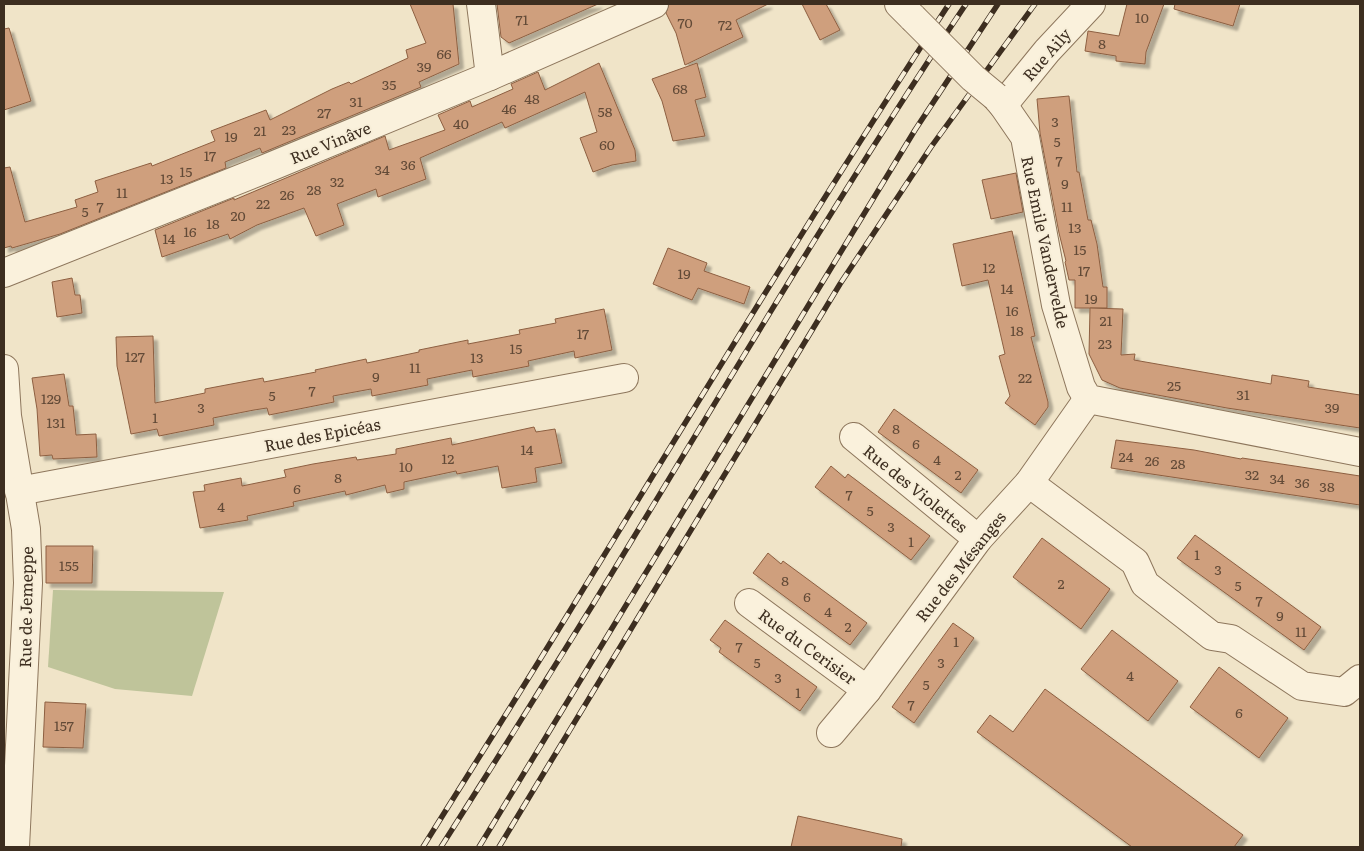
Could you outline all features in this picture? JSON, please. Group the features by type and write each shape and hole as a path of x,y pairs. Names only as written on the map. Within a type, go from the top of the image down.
{"street":[{"path":"481,4 490,76"},
{"name":"Rue Vinâve","path":"4,273 265,169 490,76 654,4"},
{"name":"Rue Aily","path":"999,101 1091,4"},
{"name":"Rue Emile Vandervelde","path":"906,11 973,78 999,101 1024,138 1056,305 1080,387 1088,399"},
{"name":"Rue de Jemeppe","path":"4,369 6,416 26,529 28,583 15,847"},
{"name":"Rue des Epicéas","path":"19,491 624,378"},
{"path":"1088,399 1360,452"},
{"name":"Rue des Mésanges","path":"831,733 867,690 978,539 1029,483 1088,399"},
{"name":"Rue des Violettes","path":"854,437 978,539"},
{"path":"1029,483 1135,562 1145,584 1212,636 1231,639 1302,686 1344,692 1360,679"},
{"name":"Rue du Cerisier","path":"749,603 867,690"}],"green space":[{"path":"53,590 224,592 192,696 115,689 48,667"}],"building":[{"path":"410,4 453,4 459,64 419,82 421,87 262,153 260,148 225,162 226,168 60,234 12,248 11,246 4,248 4,168 10,167 25,222 77,207 75,200 98,192 95,181 151,163 152,166 215,141 211,131 266,110 270,120 332,89 349,82 351,84 408,58 406,50 426,43"},
{"path":"497,4 598,4 509,43 501,37"},
{"path":"669,4 768,4 736,20 743,37 685,65 676,33 666,13"},
{"path":"802,4 826,4 840,30 820,40"},
{"path":"1127,4 1164,4 1146,52 1145,64 1116,61 1116,56 1085,51 1088,31 1119,36"},
{"path":"1175,4 1240,4 1233,26 1174,9"},
{"path":"9,28 31,101 4,110 4,29"},
{"path":"599,63 635,150 636,161 612,165 593,172 580,138 597,132 585,92 505,128 502,122 420,158 426,179 378,197 376,189 337,204 344,225 316,236 304,208 257,225 230,239 228,234 162,257 155,230 234,198 234,200 385,136 389,150 445,130 438,115 470,101 472,107 513,89 511,84 538,72 545,90"},
{"path":"697,63 706,97 695,100 705,136 673,141 662,101 652,79"},
{"path":"1069,96 1077,172 1079,172 1088,220 1091,220 1097,244 1103,287 1107,287 1107,308 1075,308 1075,280 1069,280 1040,133 1037,99"},
{"path":"1016,173 1023,212 991,219 982,180"},
{"path":"1012,231 1035,336 1031,337 1048,402 1048,407 1035,425 1005,403 1010,396 999,356 1005,354 988,280 962,286 953,244"},
{"path":"668,248 707,263 704,271 750,287 744,304 698,288 692,300 653,284"},
{"path":"72,278 75,295 80,295 82,313 57,317 52,282"},
{"path":"1090,308 1123,309 1121,355 1135,354 1134,360 1271,384 1272,375 1309,381 1308,387 1360,395 1360,428 1227,408 1120,388 1102,380 1089,354"},
{"path":"604,309 612,350 575,358 574,351 528,361 529,366 473,377 472,370 427,379 428,385 372,396 371,389 333,396 334,402 269,415 267,408 254,410 213,418 214,425 159,436 157,429 131,434 117,366 116,337 153,336 155,403 205,393 205,389 263,378 264,382 316,372 315,370 366,359 367,363 468,340 468,344 520,334 519,330 556,323 555,319"},
{"path":"64,374 69,406 73,406 76,435 96,434 97,457 53,459 52,455 40,456 37,409 32,378"},
{"path":"894,409 978,470 961,493 878,432"},
{"path":"534,427 536,432 555,429 562,463 535,468 537,482 502,488 498,466 457,474 456,471 404,482 404,489 387,493 385,485 346,495 345,491 293,502 294,506 247,516 248,520 200,528 193,492 205,491 204,485 241,478 242,486 286,477 284,470 313,464 356,457 357,460 396,454 396,449 451,438 452,445"},
{"path":"1116,440 1360,476 1360,505 1111,468"},
{"path":"831,466 845,478 848,474 930,536 911,560 815,487"},
{"path":"1195,535 1321,627 1304,650 1177,558"},
{"path":"1042,538 1110,589 1081,629 1013,577"},
{"path":"46,546 93,546 92,583 46,583"},
{"path":"768,553 781,564 783,561 867,623 850,645 753,573"},
{"path":"725,620 817,687 800,711 719,652 721,648 710,640"},
{"path":"953,623 974,638 914,723 892,707"},
{"path":"1112,630 1178,681 1148,721 1081,669"},
{"path":"1219,667 1288,718 1259,758 1190,707"},
{"path":"1045,689 1243,835 1234,847 1132,847 977,732 990,715 1013,732"},
{"path":"45,702 86,704 83,748 43,747"},
{"path":"798,816 902,839 901,847 791,847"}],"railway":[{"path":"423,847 807,226 949,4"},
{"path":"441,847 592,606 823,227 966,4"},
{"path":"479,847 915,130 998,4"},
{"path":"499,847 840,284 931,147 1035,4"}]}
